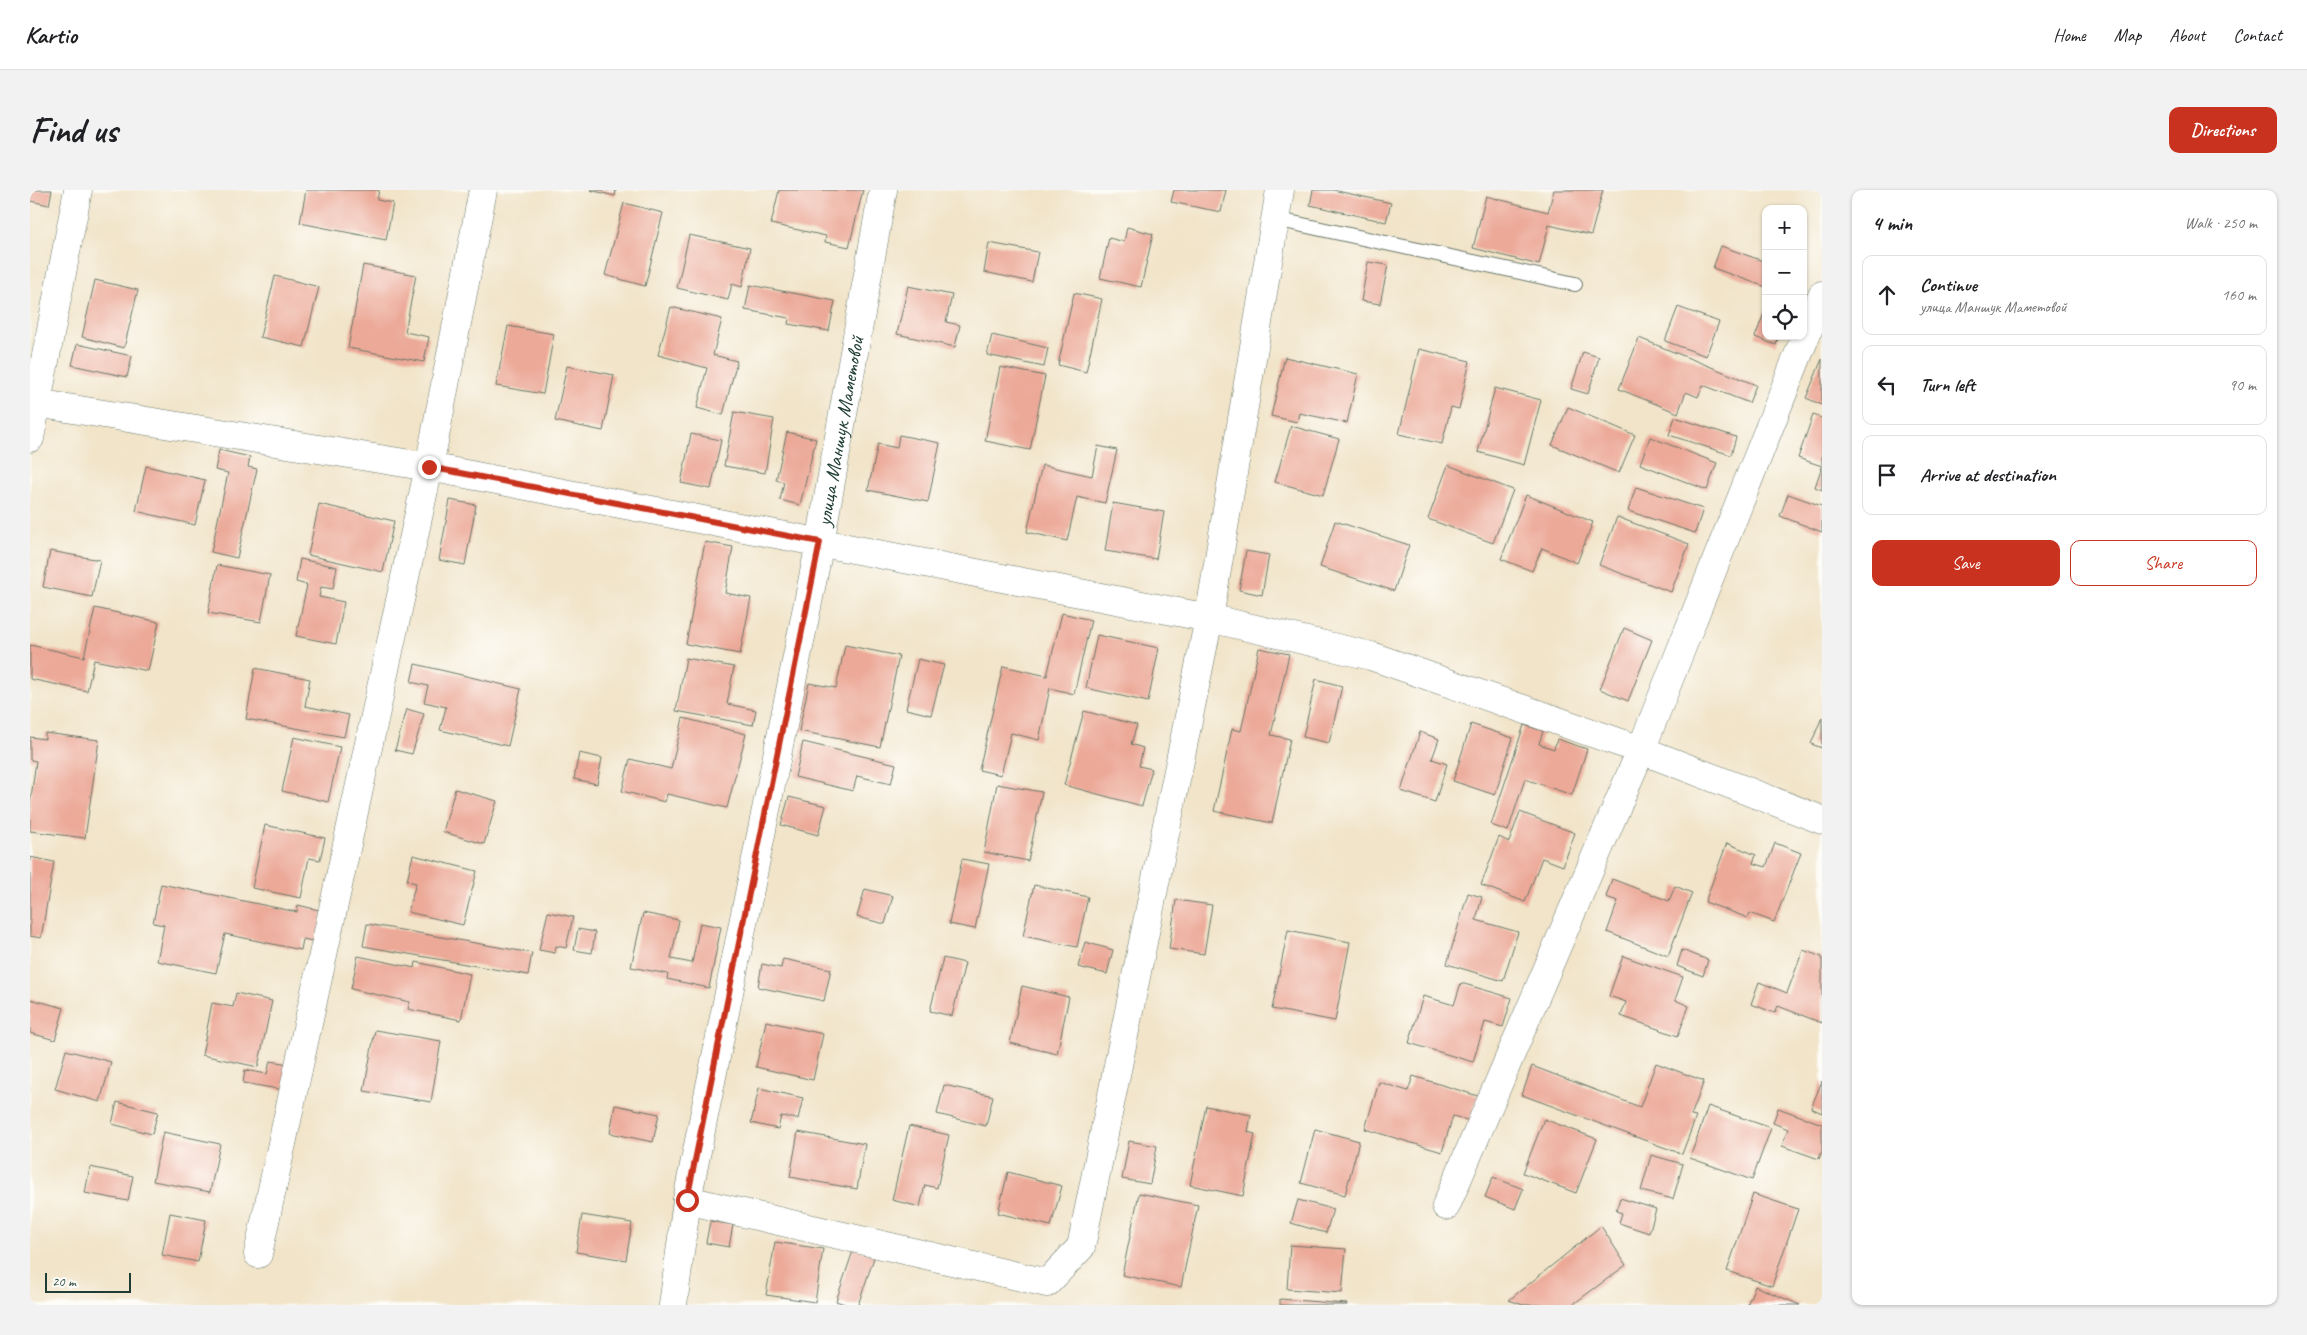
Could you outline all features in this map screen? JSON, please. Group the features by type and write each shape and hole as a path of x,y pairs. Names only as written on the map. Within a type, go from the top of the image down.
{"street":[{"path":"30,438 34,402 78,190"},
{"path":"258,1254 429,467 483,190"},
{"name":"улица Маншук Маметовой","path":"673,1305 687,1200 820,542 883,190"},
{"path":"687,1200 1047,1283 1081,1247 1209,618 1280,190"},
{"path":"1446,1206 1640,750 1822,295"},
{"path":"34,402 429,467 1209,618 1371,656 1640,750 1822,820"}],"lane":[{"path":"1275,220 1575,284"}],"building":[{"path":"30,190 52,190 49,205 30,201"},
{"path":"306,190 379,190 377,200 393,203 386,240 300,223"},
{"path":"590,190 616,190 615,196"},
{"path":"779,190 863,190 849,247 825,242 826,236 771,224"},
{"path":"1174,190 1226,190 1221,212 1171,202"},
{"path":"1313,190 1333,190 1391,203 1386,222 1310,205"},
{"path":"1554,190 1603,190 1591,235 1549,225 1539,265 1473,248 1486,196 1548,212"},
{"path":"624,203 663,213 645,286 605,275"},
{"path":"1127,227 1153,234 1141,287 1100,278 1109,238 1124,242"},
{"path":"689,235 750,248 742,287 732,284 728,300 677,288"},
{"path":"989,243 1038,252 1032,282 984,272"},
{"path":"1721,246 1762,261 1762,286 1713,268"},
{"path":"1368,262 1388,265 1380,304 1361,301"},
{"path":"363,265 416,275 405,332 429,337 424,362 348,348"},
{"path":"275,276 319,287 304,347 260,337"},
{"path":"95,280 138,290 124,348 82,337"},
{"path":"750,285 835,301 829,331 788,324 789,318 745,310"},
{"path":"908,286 952,295 946,322 960,325 955,347 897,334"},
{"path":"1074,293 1102,299 1086,372 1058,365"},
{"path":"671,307 722,319 713,355 737,361 723,415 697,408 707,368 658,355"},
{"path":"1678,307 1719,322 1706,356 1665,341"},
{"path":"1762,319 1762,340 1755,337"},
{"path":"508,326 554,334 543,394 496,386"},
{"path":"992,335 1048,348 1044,367 987,355"},
{"path":"1639,338 1756,385 1749,403 1703,385 1698,397 1686,392 1678,413 1619,389"},
{"path":"1763,340 1778,340 1776,345"},
{"path":"77,344 132,356 127,377 72,365"},
{"path":"1419,349 1470,361 1459,409 1451,407 1442,444 1399,434"},
{"path":"1583,352 1599,357 1588,394 1571,389"},
{"path":"1285,357 1358,374 1347,423 1299,413 1297,422 1271,416"},
{"path":"1822,359 1822,405 1806,398"},
{"path":"567,366 614,375 603,431 555,421"},
{"path":"1000,367 1045,376 1030,450 985,441"},
{"path":"1495,388 1541,400 1524,465 1478,452"},
{"path":"1568,407 1635,435 1619,473 1552,445"},
{"path":"734,412 774,419 765,473 724,466"},
{"path":"1813,415 1822,418 1822,466 1798,458"},
{"path":"1675,417 1736,437 1731,455 1669,435"},
{"path":"1291,426 1339,439 1323,495 1275,482"},
{"path":"787,432 816,439 800,505 780,500 784,482 776,480"},
{"path":"691,434 721,440 711,489 681,483"},
{"path":"899,435 940,443 928,502 868,490 878,444 897,448"},
{"path":"1650,437 1717,463 1707,490 1640,464"},
{"path":"1098,446 1117,450 1105,503 1077,497 1067,541 1027,532 1042,465 1092,476"},
{"path":"219,450 250,457 248,467 257,469 237,558 211,552 228,473 215,470"},
{"path":"1448,465 1513,490 1493,543 1428,519"},
{"path":"146,466 205,480 195,525 136,511"},
{"path":"1822,466 1822,490 1815,487"},
{"path":"1636,487 1703,509 1695,533 1628,511"},
{"path":"1788,494 1822,506 1822,532 1780,516"},
{"path":"1526,495 1593,522 1577,563 1542,548 1532,571 1501,559"},
{"path":"450,500 476,505 465,565 439,560"},
{"path":"1113,503 1164,512 1156,559 1105,551"},
{"path":"319,504 394,521 383,572 308,555"},
{"path":"1617,517 1689,544 1671,592 1599,565"},
{"path":"1335,521 1409,545 1394,591 1320,567"},
{"path":"705,542 733,547 725,593 751,598 740,654 686,644"},
{"path":"50,551 100,560 92,597 43,587"},
{"path":"1246,551 1269,555 1262,595 1239,590"},
{"path":"300,559 337,567 333,589 321,587 319,597 344,602 336,644 296,636 307,585 296,582"},
{"path":"217,565 270,575 261,622 208,613"},
{"path":"95,608 159,622 148,671 94,660 87,691 30,679 30,645 84,657"},
{"path":"1062,613 1091,620 1074,694 1050,688 1039,740 1011,733 1001,775 979,770 1003,666 1047,676"},
{"path":"1624,628 1652,640 1628,701 1600,689"},
{"path":"1097,635 1159,648 1148,702 1086,688"},
{"path":"845,645 899,656 880,747 799,731 809,683 836,688"},
{"path":"1259,648 1289,654 1271,735 1290,739 1272,823 1214,811 1232,729 1241,731"},
{"path":"686,658 734,667 727,704 756,710 753,725 676,711"},
{"path":"918,659 944,665 931,715 906,709"},
{"path":"415,664 521,689 508,746 440,730 446,707 424,702 428,686 411,682"},
{"path":"255,668 310,679 305,706 349,715 344,737 246,719"},
{"path":"1316,679 1342,686 1329,743 1303,737"},
{"path":"407,709 424,714 412,754 395,750"},
{"path":"1084,711 1137,725 1131,744 1143,748 1139,766 1152,769 1142,806 1064,785"},
{"path":"1822,717 1822,748 1811,744"},
{"path":"683,718 746,734 727,808 667,794 665,802 622,791 630,759 671,769"},
{"path":"1471,724 1513,738 1495,795 1453,781"},
{"path":"1524,725 1543,731 1539,744 1554,749 1557,739 1587,749 1572,795 1525,779 1508,831 1491,825"},
{"path":"1420,732 1439,739 1432,759 1447,764 1435,802 1401,791"},
{"path":"45,733 99,740 85,838 30,831 30,805 36,761 30,760 30,737 45,739"},
{"path":"294,737 340,747 328,802 282,791"},
{"path":"803,742 896,764 891,784 857,776 853,791 795,777"},
{"path":"579,753 602,758 597,784 574,779"},
{"path":"997,784 1042,792 1028,861 984,852"},
{"path":"455,789 497,801 484,844 443,832"},
{"path":"789,797 826,806 818,835 781,825"},
{"path":"1520,812 1575,833 1563,866 1542,858 1525,902 1481,885 1499,837 1509,842"},
{"path":"265,825 325,838 320,860 309,858 301,898 252,888"},
{"path":"1727,843 1756,855 1753,863 1766,867 1775,843 1801,853 1774,922 1750,913 1748,918 1705,902"},
{"path":"413,855 477,871 463,925 408,912 416,883 407,881"},
{"path":"30,857 54,862 41,938 30,936"},
{"path":"962,859 989,864 975,929 949,924"},
{"path":"1612,879 1669,901 1675,886 1692,893 1668,956 1607,932 1618,901 1606,897"},
{"path":"161,884 297,912 298,905 323,911 316,942 303,939 301,950 225,934 216,973 157,961 164,925 153,923"},
{"path":"1034,885 1088,897 1077,947 1023,936"},
{"path":"865,889 893,896 885,924 857,917"},
{"path":"1468,893 1482,897 1476,920 1518,932 1503,981 1447,964"},
{"path":"1176,900 1212,905 1204,954 1169,949"},
{"path":"548,912 573,917 566,948 556,946 555,953 539,950"},
{"path":"643,913 679,920 671,959 692,963 700,923 721,927 709,988 667,979 668,974 631,967"},
{"path":"367,924 532,953 528,975 363,946"},
{"path":"578,929 595,932 592,953 574,950"},
{"path":"1288,930 1350,942 1335,1021 1272,1009"},
{"path":"1085,942 1113,950 1107,974 1078,967"},
{"path":"1682,950 1708,960 1703,976 1677,966"},
{"path":"1803,950 1822,957 1822,1023 1778,1006 1775,1013 1751,1004 1759,982 1787,993"},
{"path":"358,956 415,968 416,962 470,974 461,1020 408,1009 410,1002 351,989"},
{"path":"1623,956 1683,977 1675,1000 1689,1006 1678,1036 1621,1016 1626,1002 1609,996"},
{"path":"943,958 965,963 952,1016 930,1011"},
{"path":"783,959 831,969 824,1001 758,987 762,964 781,968"},
{"path":"1461,983 1512,998 1503,1027 1485,1022 1473,1062 1409,1043 1423,996 1454,1005"},
{"path":"1022,986 1069,997 1057,1054 1010,1043"},
{"path":"236,993 272,1001 258,1067 202,1055 212,1003 233,1007"},
{"path":"30,999 64,1008 55,1040 30,1033"},
{"path":"766,1021 823,1034 813,1080 756,1067"},
{"path":"375,1030 441,1041 431,1102 364,1091"},
{"path":"66,1050 111,1062 100,1102 55,1089"},
{"path":"270,1061 289,1064 284,1090 243,1083 245,1070 267,1074"},
{"path":"1656,1063 1704,1081 1691,1116 1696,1117 1682,1154 1522,1095 1532,1066 1640,1107"},
{"path":"1413,1076 1478,1096 1470,1121 1453,1116 1442,1152 1365,1129 1379,1082 1408,1091"},
{"path":"1822,1081 1822,1113 1811,1108"},
{"path":"944,1085 993,1096 986,1126 937,1114"},
{"path":"759,1088 803,1098 798,1119 781,1116 778,1129 751,1123"},
{"path":"117,1102 158,1112 152,1134 112,1124"},
{"path":"615,1105 659,1114 653,1142 610,1133"},
{"path":"1206,1106 1251,1115 1248,1132 1255,1134 1243,1196 1190,1185"},
{"path":"1708,1106 1771,1128 1752,1180 1690,1158"},
{"path":"1778,1108 1822,1124 1822,1151 1819,1159 1782,1146 1788,1129 1773,1123"},
{"path":"1544,1119 1597,1139 1576,1193 1523,1173"},
{"path":"909,1126 949,1135 937,1188 925,1185 920,1207 892,1200"},
{"path":"1315,1129 1359,1141 1345,1195 1301,1183"},
{"path":"163,1132 220,1144 210,1192 153,1181"},
{"path":"798,1132 865,1144 857,1189 790,1177"},
{"path":"1129,1141 1157,1146 1150,1184 1122,1179"},
{"path":"1651,1155 1683,1164 1673,1199 1641,1191"},
{"path":"90,1167 133,1176 128,1201 85,1193"},
{"path":"1008,1172 1062,1186 1051,1226 998,1213"},
{"path":"1493,1177 1523,1189 1515,1209 1485,1197"},
{"path":"1139,1193 1198,1205 1181,1287 1122,1275"},
{"path":"1753,1194 1798,1209 1772,1286 1727,1271"},
{"path":"1620,1198 1656,1209 1649,1233 1619,1223 1622,1213 1616,1211"},
{"path":"1298,1200 1333,1209 1326,1233 1291,1223"},
{"path":"170,1213 206,1220 198,1262 162,1255"},
{"path":"582,1215 632,1223 626,1260 576,1252"},
{"path":"710,1221 733,1225 729,1247 706,1243"},
{"path":"1601,1226 1626,1265 1572,1305 1523,1305 1509,1300"},
{"path":"775,1242 823,1249 815,1302 766,1295"},
{"path":"1290,1245 1346,1249 1342,1293 1287,1289"},
{"path":"854,1248 875,1255 858,1305 847,1305 836,1301"},
{"path":"1755,1286 1800,1305 1747,1305"},
{"path":"1280,1299 1347,1304 1347,1305 1280,1305"}],"route":[{"path":"429,467 820,542 687,1200"}]}
